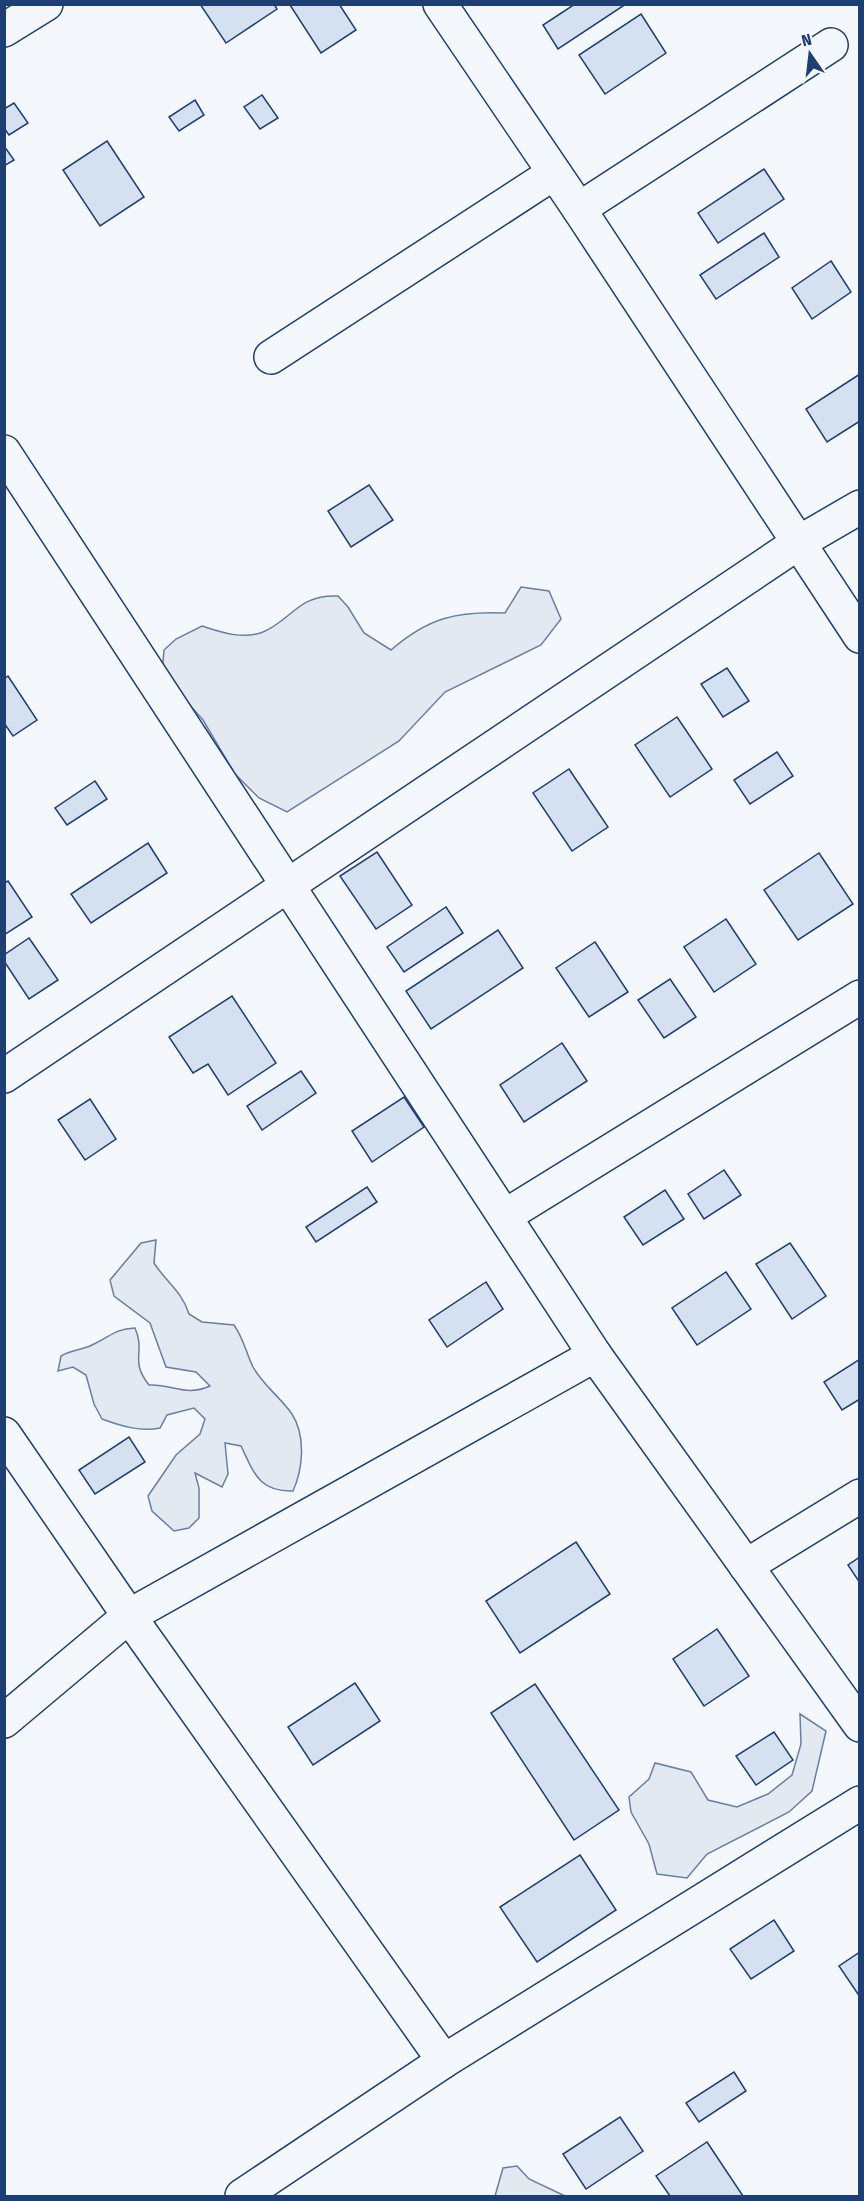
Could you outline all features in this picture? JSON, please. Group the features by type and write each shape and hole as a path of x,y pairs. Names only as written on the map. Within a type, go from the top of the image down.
{"street":[{"path":"4,30 46,4"},
{"path":"440,4 579,208 860,636"},
{"path":"579,208 831,45"},
{"path":"271,357 554,173"},
{"path":"4,452 595,1355 860,1725"},
{"path":"4,1076 798,543 860,507"},
{"path":"505,1216 860,997"},
{"path":"4,1721 129,1616 595,1355"},
{"path":"4,1434 129,1616 444,2061"},
{"path":"747,1566 860,1496"},
{"path":"242,2196 444,2061 860,1803"}],"shaded area":[{"path":"521,587 549,591 561,619 541,645 445,692 399,741 287,812 259,798 235,774 203,720 162,674 164,650 176,639 202,626 232,634 255,634 273,627 304,603 324,596 338,596 348,607 364,633 391,650 418,630 444,619 472,613 505,613"},
{"path":"156,1240 154,1263 178,1293 189,1314 202,1322 234,1325 257,1374 292,1414 301,1442 301,1463 293,1491 272,1488 265,1484 254,1472 241,1446 225,1443 228,1474 222,1487 195,1473 199,1488 199,1518 189,1528 174,1531 152,1511 148,1496 176,1455 200,1434 205,1419 194,1408 167,1415 160,1428 138,1429 116,1424 102,1419 94,1404 86,1375 73,1367 58,1371 61,1356 88,1347 117,1332 135,1328 139,1344 140,1369 149,1385 186,1390 210,1386 196,1372 166,1367 150,1323 114,1296 110,1280 141,1243"},
{"path":"800,1714 826,1731 812,1791 789,1812 707,1854 687,1878 657,1874 649,1844 631,1812 629,1797 649,1779 655,1763 691,1772 708,1800 737,1807 768,1794 792,1775 801,1744"},
{"path":"517,2166 529,2179 565,2196 495,2196 503,2168"}],"building":[{"path":"200,4 274,4 277,9 226,43"},
{"path":"339,4 356,30 321,53 290,5"},
{"path":"575,4 626,4 558,49 543,25"},
{"path":"641,14 666,53 605,94 579,55"},
{"path":"262,95 278,118 260,129 244,107"},
{"path":"195,100 204,115 179,131 169,117"},
{"path":"14,103 28,123 9,135 4,128 4,109"},
{"path":"107,141 144,197 100,226 63,170"},
{"path":"4,146 14,160 4,166"},
{"path":"764,169 784,199 718,243 698,213"},
{"path":"764,233 779,257 716,299 700,275"},
{"path":"831,261 851,292 812,319 792,288"},
{"path":"860,374 860,421 827,442 806,409"},
{"path":"369,485 393,520 351,547 328,511"},
{"path":"727,668 749,701 723,717 701,684"},
{"path":"8,676 37,720 13,736 4,723 4,679"},
{"path":"677,717 712,769 670,797 635,745"},
{"path":"777,752 793,776 750,804 734,780"},
{"path":"569,769 608,827 572,851 533,793"},
{"path":"95,781 107,799 67,825 55,808"},
{"path":"148,843 167,873 91,923 71,894"},
{"path":"377,852 412,905 376,929 340,876"},
{"path":"819,853 853,904 798,940 764,890"},
{"path":"8,881 32,917 4,935 4,883"},
{"path":"446,907 463,933 404,972 387,947"},
{"path":"726,919 756,964 714,992 684,947"},
{"path":"498,930 523,968 431,1029 406,991"},
{"path":"29,938 58,980 29,999 4,961 4,955"},
{"path":"595,942 628,992 589,1017 556,968"},
{"path":"670,979 696,1017 664,1038 638,1000"},
{"path":"232,996 276,1063 228,1095 208,1064 193,1073 169,1037"},
{"path":"562,1043 587,1081 524,1122 500,1085"},
{"path":"301,1071 316,1093 262,1130 247,1106"},
{"path":"404,1097 424,1127 372,1162 352,1131"},
{"path":"90,1099 116,1139 85,1160 58,1120"},
{"path":"724,1170 741,1195 704,1219 688,1194"},
{"path":"367,1187 377,1202 316,1242 306,1227"},
{"path":"665,1190 684,1219 643,1245 624,1217"},
{"path":"790,1243 826,1296 792,1319 756,1264"},
{"path":"726,1272 751,1309 697,1345 672,1308"},
{"path":"486,1282 503,1309 447,1347 429,1320"},
{"path":"860,1359 860,1399 842,1410 824,1382"},
{"path":"129,1437 145,1462 95,1494 79,1470"},
{"path":"576,1542 610,1594 520,1653 486,1601"},
{"path":"860,1557 860,1583 848,1565"},
{"path":"717,1629 749,1676 704,1706 673,1659"},
{"path":"355,1683 380,1721 313,1765 288,1727"},
{"path":"535,1684 619,1810 574,1840 491,1713"},
{"path":"774,1732 793,1760 756,1785 736,1756"},
{"path":"580,1855 616,1910 537,1962 500,1907"},
{"path":"774,1920 794,1951 751,1979 730,1949"},
{"path":"860,1952 860,1997 839,1966"},
{"path":"734,2072 746,2091 699,2122 686,2103"},
{"path":"620,2117 643,2151 586,2189 563,2154"},
{"path":"707,2142 743,2196 670,2196 656,2176"}]}
